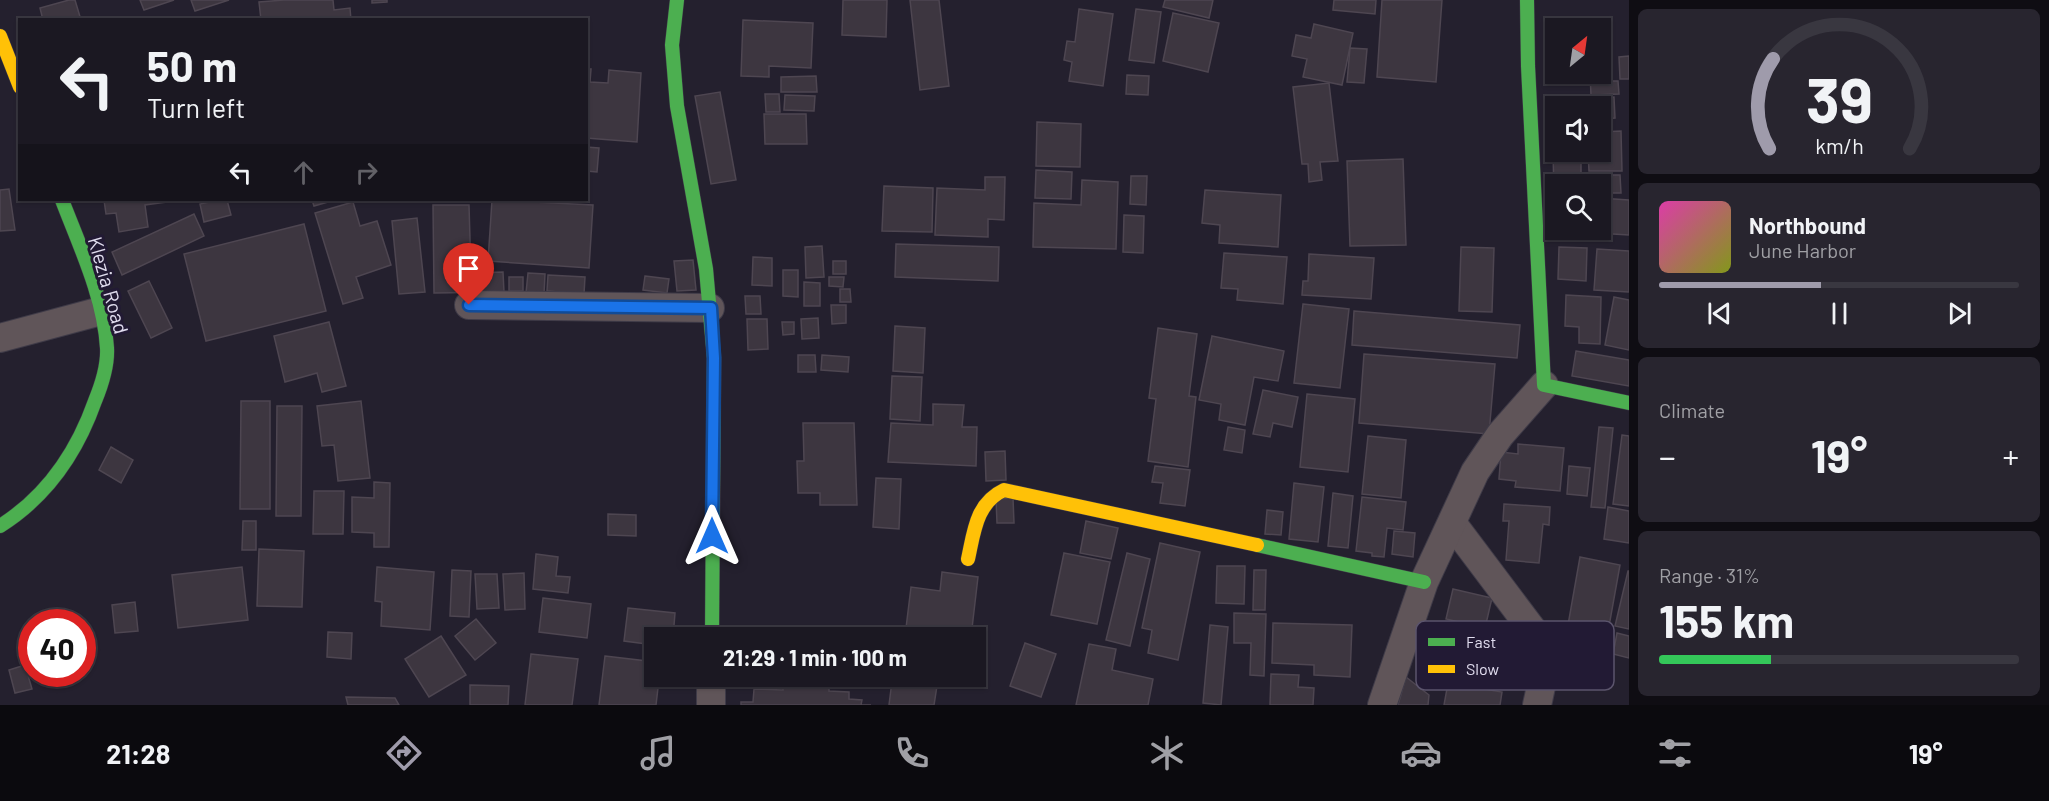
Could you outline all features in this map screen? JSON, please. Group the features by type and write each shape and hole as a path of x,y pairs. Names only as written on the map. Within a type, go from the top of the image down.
{"street":[{"path":"677,0 672,45 677,106 706,269 714,358 712,627"},
{"path":"1382,705 1424,582 1475,472 1500,435 1544,385 1528,66 1527,0"},
{"path":"0,36 18,82"},
{"name":"Klezia Road","path":"0,525 38,495 67,461 102,385 108,350 101,311 62,201"},
{"path":"469,305 711,308"},
{"path":"0,338 101,311"},
{"path":"1544,385 1629,403"},
{"path":"968,559 985,501 993,494 1004,490 1424,582"},
{"path":"1452,524 1526,621"},
{"path":"711,687 711,705"},
{"path":"1537,705 1540,690"}],"building":[{"path":"75,0 80,18 42,18 40,8"},
{"path":"140,0 174,0 144,10"},
{"path":"191,0 229,0 195,11"},
{"path":"333,0 334,10 350,8 351,18 261,18 259,2"},
{"path":"372,0 387,0 387,2 372,3"},
{"path":"843,0 887,0 886,37 842,35"},
{"path":"910,0 939,0 949,86 920,90"},
{"path":"1165,0 1213,0 1209,18 1163,7"},
{"path":"1334,0 1376,0 1375,14 1333,10"},
{"path":"1382,0 1442,0 1436,82 1377,77"},
{"path":"1079,9 1113,14 1103,86 1069,81 1072,62 1064,60 1067,41 1075,42"},
{"path":"1136,9 1161,12 1154,63 1129,60"},
{"path":"1173,13 1219,23 1208,72 1163,61"},
{"path":"743,20 813,23 811,68 769,66 769,77 741,76"},
{"path":"1314,24 1353,33 1342,85 1303,77 1307,59 1292,56 1296,35 1311,38"},
{"path":"1350,48 1367,49 1364,83 1347,82"},
{"path":"1629,56 1629,79 1620,79 1619,57"},
{"path":"588,69 591,69 590,82 608,83 609,70 641,73 637,142 588,138"},
{"path":"1127,75 1149,76 1148,95 1126,94"},
{"path":"816,76 817,92 781,92 781,77"},
{"path":"1611,81 1618,81 1619,94 1591,95 1590,84 1611,84"},
{"path":"1329,83 1338,161 1320,162 1322,180 1309,182 1308,164 1302,164 1293,87"},
{"path":"720,92 736,180 711,184 695,96"},
{"path":"765,94 779,94 780,112 766,112"},
{"path":"785,95 815,96 814,111 784,110"},
{"path":"1611,97 1614,97 1615,118 1611,118"},
{"path":"764,114 806,114 807,144 765,144"},
{"path":"1037,122 1081,124 1080,167 1036,166"},
{"path":"1611,131 1621,131 1622,171 1589,171 1589,162 1611,162"},
{"path":"588,147 599,148 597,172 588,171"},
{"path":"1403,159 1406,245 1350,246 1347,161"},
{"path":"1553,162 1581,162 1581,174 1554,174"},
{"path":"1036,170 1072,172 1071,199 1035,198"},
{"path":"1611,175 1620,175 1621,193 1611,193"},
{"path":"1131,176 1147,176 1146,205 1130,204"},
{"path":"985,177 1005,177 1004,220 988,219 988,237 935,235 937,188 985,190"},
{"path":"1082,180 1118,182 1116,249 1033,247 1034,203 1081,205"},
{"path":"884,186 933,188 932,232 882,231"},
{"path":"9,189 15,230 0,231 0,190"},
{"path":"1205,190 1281,195 1278,247 1219,243 1220,225 1202,223"},
{"path":"1611,199 1629,200 1629,235 1611,234"},
{"path":"104,201 175,201 145,205 148,227 119,232 116,213 106,214"},
{"path":"227,201 231,215 204,222 200,204"},
{"path":"312,201 332,201 314,206"},
{"path":"492,201 593,205 589,268 488,261"},
{"path":"353,202 360,226 377,221 391,265 356,277 363,298 343,304 315,213"},
{"path":"433,205 469,205 471,273 503,272 504,292 434,293"},
{"path":"194,214 204,236 122,275 112,252"},
{"path":"1124,215 1144,216 1143,253 1123,252"},
{"path":"417,218 425,292 399,294 392,221"},
{"path":"304,224 326,311 206,341 184,254"},
{"path":"896,244 999,247 998,281 895,277"},
{"path":"822,246 824,277 806,278 805,247"},
{"path":"1461,247 1494,248 1492,312 1459,311"},
{"path":"1559,247 1587,248 1586,281 1558,279"},
{"path":"1597,249 1629,251 1629,292 1594,290"},
{"path":"1224,253 1287,257 1283,304 1237,300 1238,289 1221,288"},
{"path":"1309,254 1374,258 1371,299 1302,295 1303,281 1308,281"},
{"path":"753,257 772,258 772,286 752,285"},
{"path":"693,260 696,290 677,291 674,261"},
{"path":"833,261 846,261 846,274 833,274"},
{"path":"783,270 798,270 798,297 783,296"},
{"path":"528,273 545,274 544,294 526,293"},
{"path":"548,275 585,277 584,294 547,291"},
{"path":"645,276 669,279 667,293 643,290"},
{"path":"509,277 523,277 523,291 509,291"},
{"path":"829,277 844,277 843,287 829,286"},
{"path":"149,281 172,328 151,338 128,291"},
{"path":"804,282 820,283 820,306 804,306"},
{"path":"840,289 850,289 851,302 840,302"},
{"path":"1566,295 1601,297 1600,344 1579,343 1579,327 1565,326"},
{"path":"745,296 760,296 761,314 746,314"},
{"path":"1614,297 1629,300 1629,350 1605,345"},
{"path":"1303,304 1349,309 1340,388 1294,383"},
{"path":"831,305 846,305 846,323 832,324"},
{"path":"1354,311 1520,325 1517,358 1352,345"},
{"path":"818,318 819,338 802,339 801,319"},
{"path":"747,319 767,319 768,349 748,350"},
{"path":"329,322 346,386 322,392 317,373 285,382 274,336"},
{"path":"782,322 794,322 794,334 783,335"},
{"path":"895,326 925,328 923,373 893,371"},
{"path":"1158,328 1197,334 1189,396 1196,397 1188,467 1148,461 1156,399 1149,398"},
{"path":"1212,336 1284,351 1278,381 1254,377 1245,425 1219,420 1221,404 1199,400"},
{"path":"1576,351 1629,360 1629,386 1572,376"},
{"path":"1364,354 1495,364 1489,434 1359,423"},
{"path":"798,355 815,355 816,372 798,372"},
{"path":"822,355 849,357 848,372 821,370"},
{"path":"892,376 922,377 920,421 890,419"},
{"path":"1263,390 1298,397 1292,427 1273,423 1270,437 1253,434"},
{"path":"1307,394 1355,399 1348,472 1300,467"},
{"path":"241,401 270,401 270,509 240,509"},
{"path":"361,401 370,478 338,481 334,445 322,446 317,406"},
{"path":"933,404 964,405 962,427 977,427 976,466 888,462 891,423 933,425"},
{"path":"277,406 302,406 301,516 276,516"},
{"path":"803,423 854,423 857,505 820,505 820,493 798,493 797,461 804,461"},
{"path":"1228,427 1245,430 1242,453 1224,450"},
{"path":"1599,427 1613,428 1605,508 1591,507"},
{"path":"1622,435 1629,436 1629,506 1613,504"},
{"path":"1368,436 1406,440 1401,498 1362,494"},
{"path":"1518,444 1564,448 1560,491 1515,487 1516,481 1499,479 1501,452 1518,454"},
{"path":"111,447 133,460 121,483 99,470"},
{"path":"1005,451 1006,480 986,481 985,452"},
{"path":"1155,466 1190,470 1185,506 1160,503 1163,483 1152,482"},
{"path":"1569,466 1590,468 1587,496 1567,494"},
{"path":"876,478 901,479 899,529 873,527"},
{"path":"374,482 390,483 389,547 374,547 374,533 352,532 352,497 374,498"},
{"path":"1294,483 1324,487 1318,542 1289,539"},
{"path":"314,491 344,491 343,534 313,534"},
{"path":"1333,493 1353,496 1348,548 1328,546"},
{"path":"1362,497 1406,502 1403,530 1387,528 1384,557 1356,551"},
{"path":"1013,498 1014,523 997,523 996,499"},
{"path":"1504,504 1550,507 1549,525 1543,524 1539,563 1506,560 1509,521 1503,521"},
{"path":"1608,507 1629,511 1629,543 1604,539"},
{"path":"1267,510 1283,512 1281,535 1265,534"},
{"path":"608,514 636,515 636,536 608,535"},
{"path":"243,521 256,521 256,550 242,550"},
{"path":"1086,521 1118,528 1111,559 1080,553"},
{"path":"1394,531 1415,533 1413,557 1392,554"},
{"path":"1160,543 1200,552 1178,660 1148,653 1152,630 1142,628"},
{"path":"259,549 304,551 302,607 257,606"},
{"path":"1064,553 1110,562 1097,624 1051,615"},
{"path":"1127,553 1150,559 1130,646 1106,640"},
{"path":"536,554 558,557 556,576 570,577 568,593 533,589"},
{"path":"1580,557 1620,565 1610,621 1569,621"},
{"path":"1217,566 1245,566 1244,604 1216,603"},
{"path":"242,567 248,620 178,628 172,575"},
{"path":"377,567 434,572 430,630 381,626 382,602 375,601"},
{"path":"452,570 471,571 469,617 450,616"},
{"path":"1254,570 1266,570 1265,610 1253,610"},
{"path":"1629,571 1629,629 1615,626"},
{"path":"942,572 978,577 972,627 906,627 911,587 940,591"},
{"path":"524,573 525,609 505,610 503,574"},
{"path":"475,574 497,574 499,608 477,609"},
{"path":"1453,589 1492,598 1487,621 1446,619"},
{"path":"543,598 591,604 587,638 539,632"},
{"path":"135,602 138,631 115,633 112,605"},
{"path":"628,608 675,613 674,627 644,627 644,644 624,641"},
{"path":"1234,613 1266,614 1264,676 1250,675 1251,643 1234,643"},
{"path":"476,619 496,643 475,660 455,636"},
{"path":"1273,623 1352,625 1350,677 1314,675 1314,665 1272,663"},
{"path":"1210,625 1228,627 1221,705 1203,703"},
{"path":"328,632 352,633 351,659 327,657"},
{"path":"1617,633 1629,636 1629,658 1614,654"},
{"path":"441,636 466,675 429,697 405,659"},
{"path":"1025,643 1056,654 1041,697 1010,686"},
{"path":"1089,644 1116,649 1112,670 1153,679 1148,705 1076,705"},
{"path":"531,654 578,659 572,705 525,705"},
{"path":"605,656 644,661 644,687 658,688 656,705 599,705"},
{"path":"18,667 18,687 31,687 32,689 15,693 9,670"},
{"path":"1271,674 1299,675 1298,687 1314,688 1313,705 1270,705"},
{"path":"1406,677 1416,685 1416,690 1423,690 1429,695 1428,705 1398,705"},
{"path":"470,685 509,686 508,705 470,705"},
{"path":"783,687 829,687 829,691 849,692 849,699 862,700 861,705 741,705 741,702 753,702 754,689 783,690"},
{"path":"891,687 937,687 934,705 889,705"},
{"path":"1447,690 1502,692 1500,705 1444,705"},
{"path":"346,697 395,698 399,705 348,705"}],"traffic: fast":[{"path":"677,0 672,45 677,106 706,269 714,358 712,627"},
{"path":"1527,0 1528,66 1544,385 1629,403"},
{"path":"0,526 32,501 58,472 88,420 105,368 107,348 101,310 90,272 62,201"},
{"path":"1257,545 1424,582"}],"traffic: slow":[{"path":"0,36 18,82"},
{"path":"968,559 982,510 987,502 1004,490 1257,545"}],"route":[{"path":"469,305 711,308 714,358 712,536"}]}
